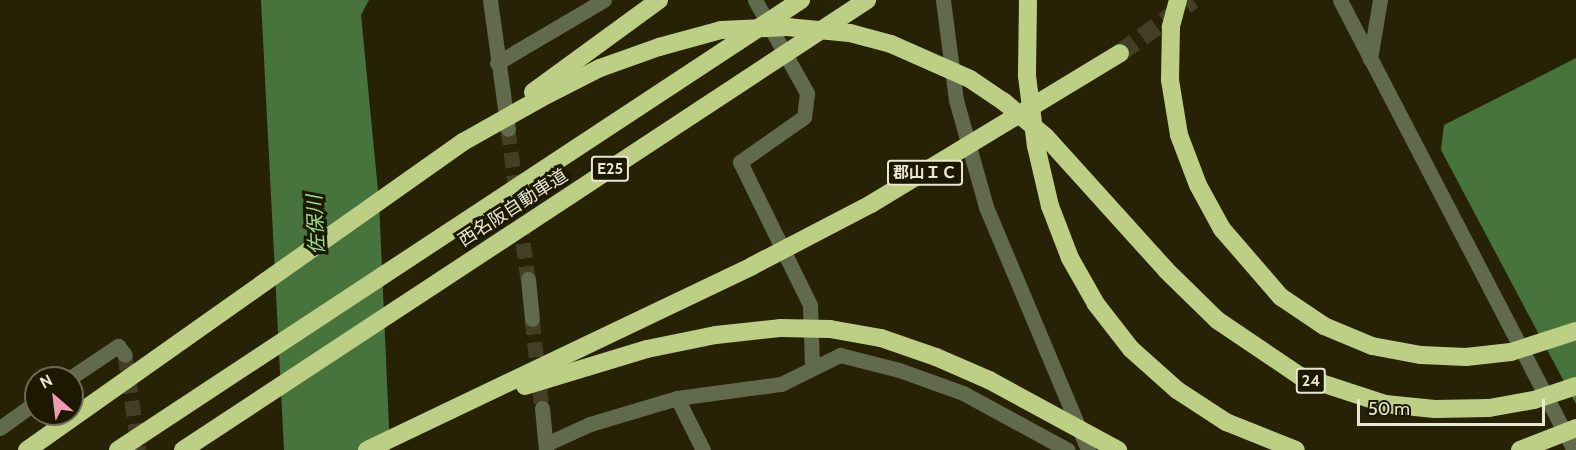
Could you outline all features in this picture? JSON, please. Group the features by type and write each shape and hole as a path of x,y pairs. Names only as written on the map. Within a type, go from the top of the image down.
{"highway":[{"path":"27,450 173,344 463,142 659,0"},
{"name":"西名阪自動車道","path":"118,450 801,0"},
{"name":"西名阪自動車道","path":"187,448 867,0"},
{"path":"1028,0 1027,76 1036,146 1050,206 1070,258 1096,304 1131,349 1177,390 1226,423 1296,450"},
{"path":"1178,0 1171,27 1170,80 1179,135 1198,185 1222,229 1247,261 1281,297 1324,326 1372,346 1421,355 1466,357 1511,352 1576,331"},
{"name":"24","path":"463,142 600,68 660,46 721,30 787,27 850,33 932,60 1003,101 1046,137 1166,270 1217,320 1300,376 1385,404 1435,409 1490,408 1534,400 1576,386"},
{"name":"郡山ＩＣ","path":"475,401 752,266 912,181 1120,53"},
{"path":"367,450 475,401 647,350 716,335 780,328 830,329 881,338 936,357 989,380 1118,450"},
{"path":"1520,450 1576,428"}],"street":[{"path":"490,0 508,129"},
{"path":"497,63 604,0"},
{"path":"755,0 807,93 804,117 740,162 810,305 812,366"},
{"path":"944,0 956,100 986,207 1088,450"},
{"path":"1340,0 1574,450"},
{"path":"1370,59 1380,0"},
{"path":"528,279 532,319"},
{"path":"84,369 118,346 125,355"},
{"path":"542,408 546,447 590,424 677,398 781,384 812,366 840,355 899,370 963,393 1068,450"},
{"path":"677,398 703,450"},
{"path":"0,428 24,411"}],"water":[{"name":"佐保川","path":"261,0 369,0 361,15 379,201 390,450 284,450"},
{"path":"1576,58 1576,404 1441,150 1444,125"}],"tunnel":[{"path":"1120,53 1193,0"},
{"path":"508,129 528,279"},
{"path":"532,319 542,408"},
{"path":"125,355 139,450"}]}
